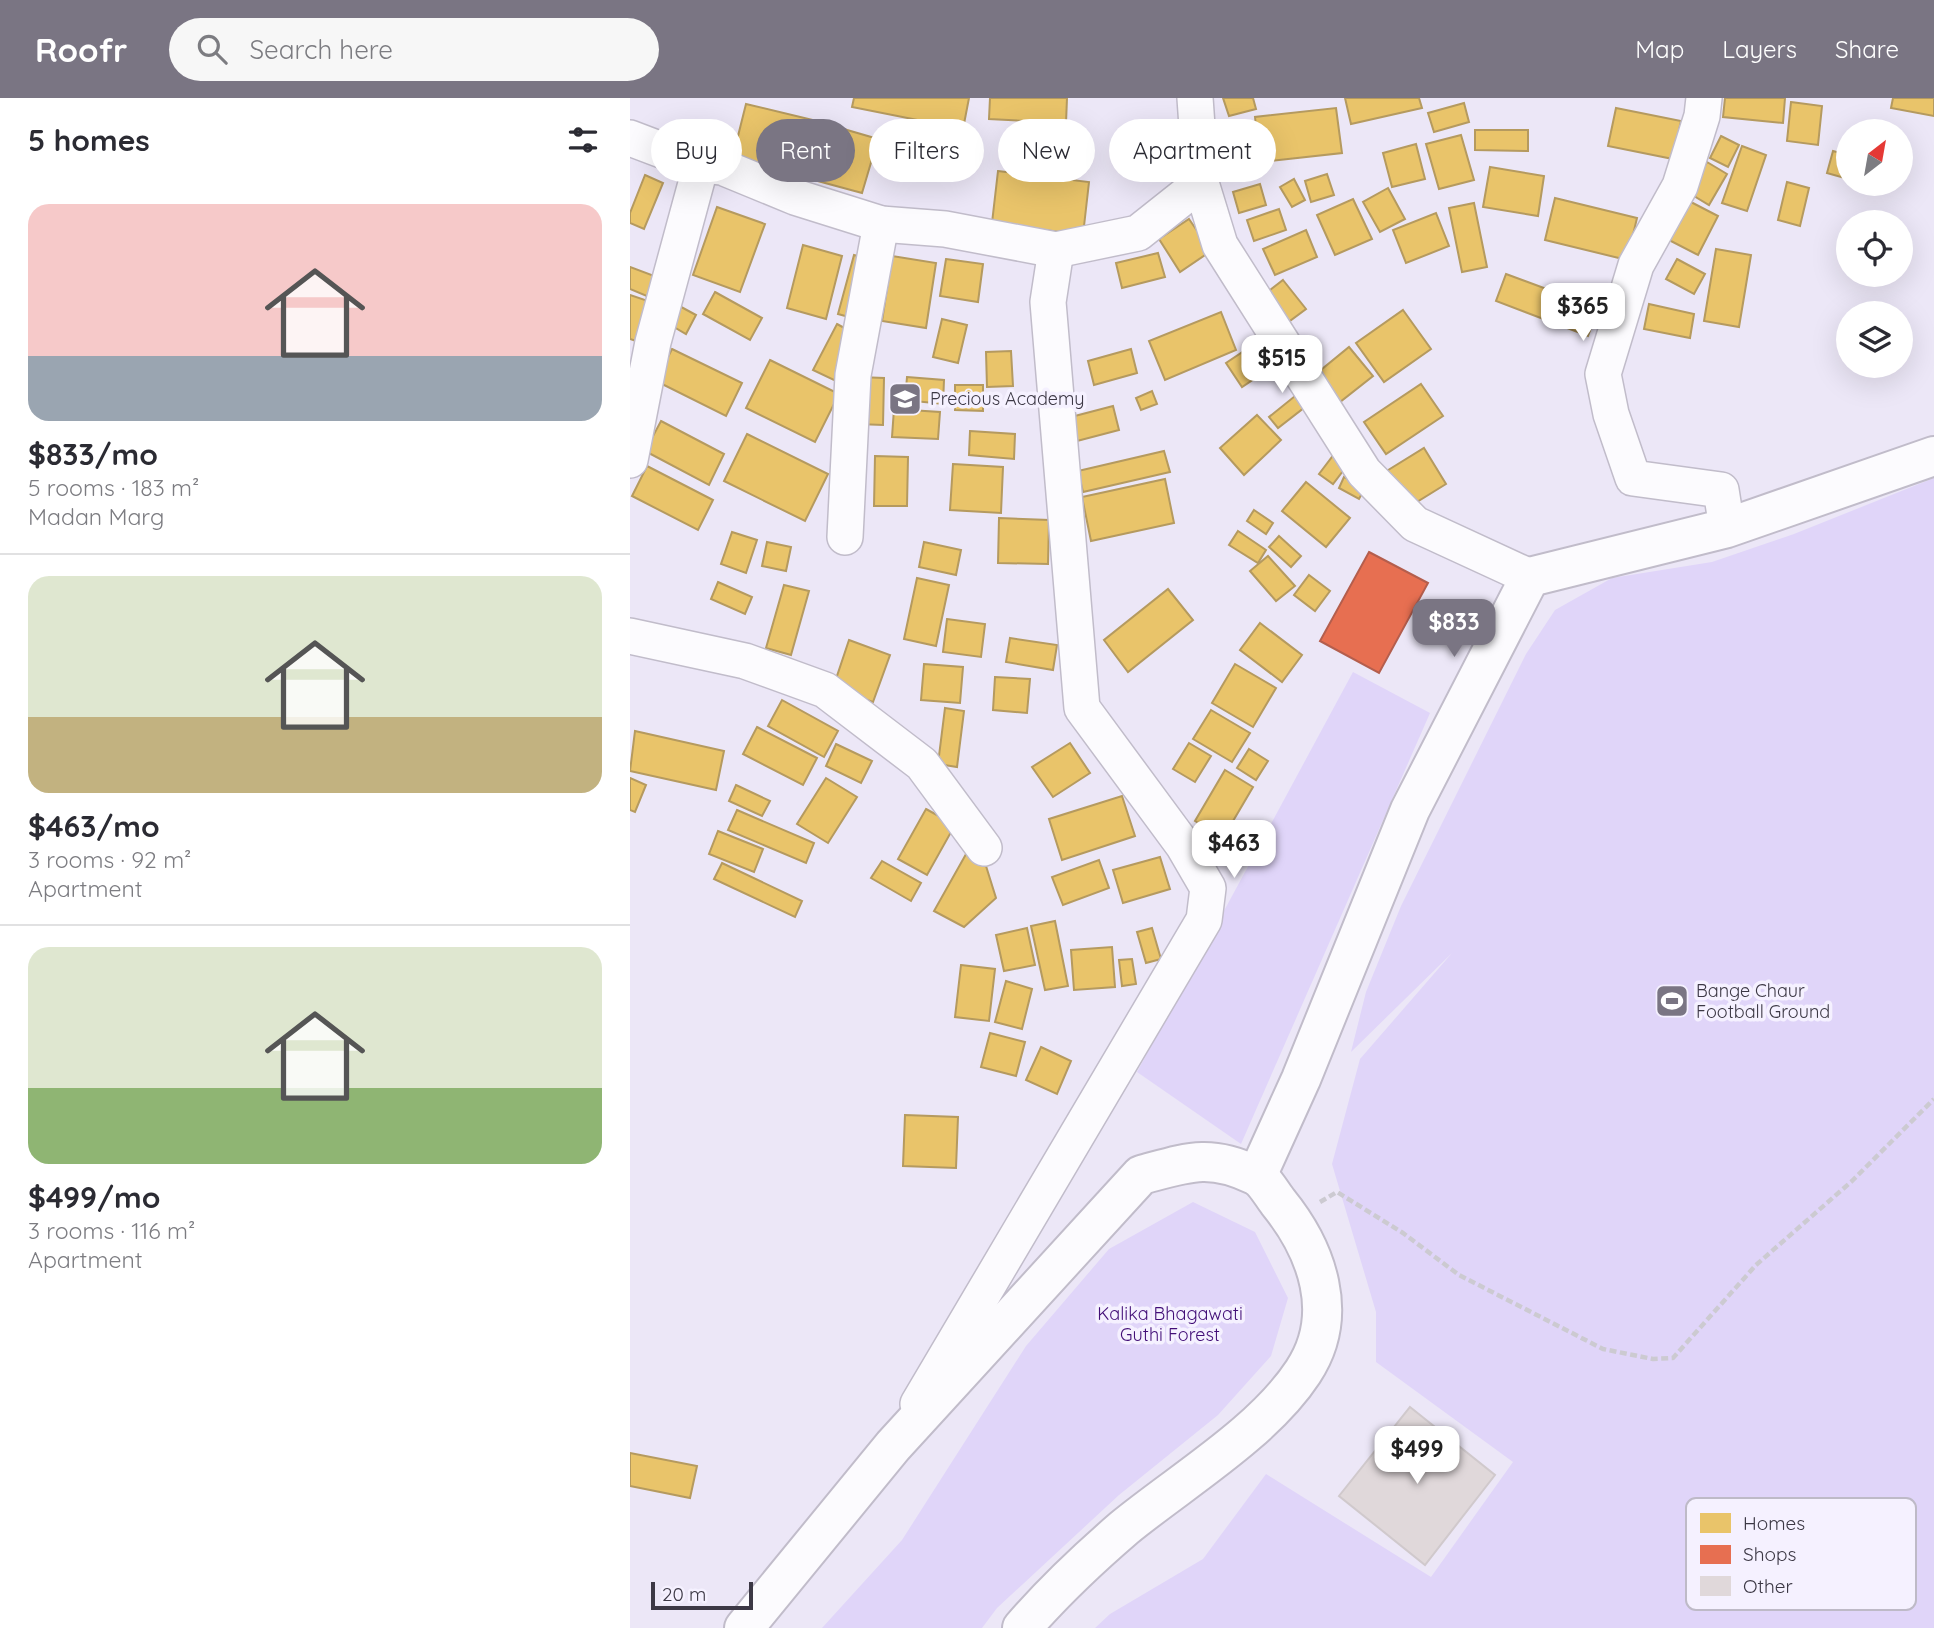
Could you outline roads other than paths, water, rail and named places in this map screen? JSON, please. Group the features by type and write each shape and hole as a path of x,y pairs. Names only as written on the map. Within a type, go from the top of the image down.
{"main road":[{"path":"1257,1176 1301,1079 1410,810 1530,578 1727,528 1934,456"},
{"path":"744,1628 893,1446 1141,1175 1198,1160 1234,1167 1257,1176 1292,1219 1318,1270 1324,1306 1320,1335 1304,1371 1234,1444 1124,1528 1049,1597 1022,1628"}],"street":[{"path":"1195,98 1201,183 1220,245 1364,472 1415,524 1530,578"},
{"path":"1704,98 1702,116 1680,186 1636,265 1603,374 1611,414 1633,478 1721,490 1727,528"},
{"path":"630,138 651,146"},
{"path":"742,175 795,197 881,224 945,229 1056,250 1138,233 1201,183"},
{"path":"630,460 653,342 697,182"},
{"path":"845,537 853,375 881,224"},
{"path":"893,1446 1204,920 1208,888 1183,845 1082,708 1048,302 1056,250"},
{"path":"630,636 745,661 825,690 922,764 984,848"}],"place":[{"name":"Precious Academy","path":"905,399"},
{"name":"Bange Chaur Football Ground","path":"1672,1001"}],"park label":[{"name":"Kalika Bhagawati Guthi Forest","path":"1170,1324"}]}
